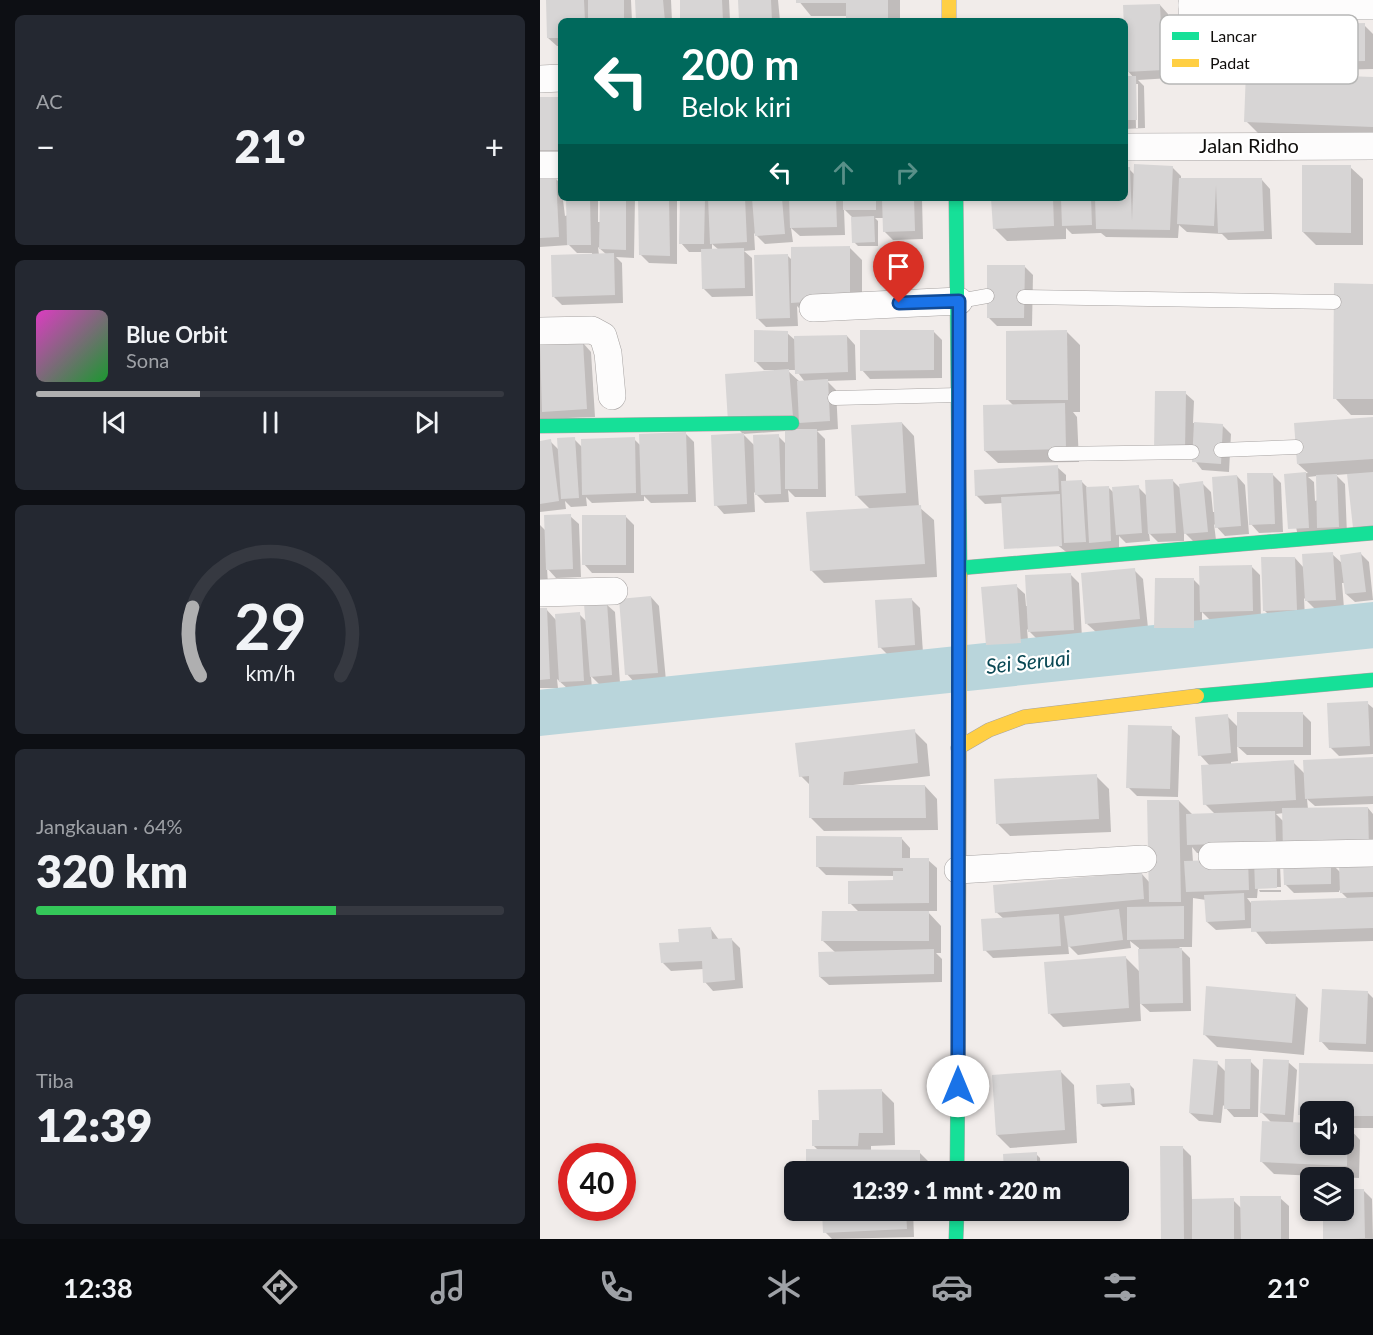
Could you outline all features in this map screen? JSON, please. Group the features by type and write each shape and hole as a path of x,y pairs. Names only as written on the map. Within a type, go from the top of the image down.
{"street":[{"path":"949,0 949,18"},
{"path":"1192,3 1373,6"},
{"path":"540,79 558,78"},
{"name":"Jalan Ridho","path":"1128,147 1373,146"},
{"path":"540,165 558,165"},
{"path":"956,201 959,301 960,568 957,1161"},
{"path":"813,308 959,301"},
{"path":"540,331 592,330 603,336 608,353 612,396"},
{"path":"540,426 792,423"},
{"path":"960,568 1373,533"},
{"path":"540,593 614,591"},
{"path":"958,748 989,730 1024,717 1140,701 1373,680"},
{"path":"1212,856 1373,853"},
{"path":"958,870 1143,859"},
{"path":"956,1239 957,1221"}],"lane":[{"path":"959,301 987,296"},
{"path":"1024,297 1334,302"},
{"path":"835,398 958,395"},
{"path":"1221,450 1296,447"},
{"path":"1055,454 1192,452"}],"building":[{"path":"546,0 584,0 585,18 558,18 558,38 547,38"},
{"path":"588,0 624,0 624,18 588,18"},
{"path":"635,0 663,0 665,18 636,18"},
{"path":"680,0 722,0 723,18 680,18"},
{"path":"738,0 771,0 772,18 739,18"},
{"path":"796,0 888,0 888,18 846,18 846,3 796,3"},
{"path":"1160,4 1160,70 1128,72 1128,18 1124,18 1123,5"},
{"path":"1358,23 1365,23 1365,61 1358,61"},
{"path":"1128,76 1136,76 1137,120 1128,120"},
{"path":"1358,76 1373,77 1373,127 1244,122 1246,84 1358,84"},
{"path":"540,97 558,97 558,150 540,150"},
{"path":"1134,164 1173,166 1170,230 1096,229 1095,201 1128,201 1128,167 1130,167 1132,221"},
{"path":"1302,165 1351,165 1351,233 1302,232"},
{"path":"556,176 559,237 540,238 540,177"},
{"path":"1179,178 1262,178 1264,231 1218,233 1216,185 1214,226 1177,224"},
{"path":"566,201 590,201 591,245 567,245"},
{"path":"600,201 626,201 626,250 599,249"},
{"path":"638,201 669,201 670,256 639,255"},
{"path":"680,201 705,201 704,244 679,244"},
{"path":"708,201 745,201 747,242 710,244"},
{"path":"752,201 782,201 785,234 755,236"},
{"path":"789,201 836,201 837,227 790,228"},
{"path":"843,201 876,201 876,210 843,210"},
{"path":"882,201 914,201 915,231 883,232"},
{"path":"991,201 1053,201 1054,226 993,229"},
{"path":"1061,201 1091,201 1092,225 1062,226"},
{"path":"874,216 875,242 852,243 851,217"},
{"path":"850,246 850,299 791,303 791,247"},
{"path":"744,248 745,288 702,289 701,249"},
{"path":"614,253 615,295 552,297 551,255"},
{"path":"788,254 790,318 756,319 754,255"},
{"path":"987,265 1025,265 1024,318 987,318"},
{"path":"1334,283 1373,284 1373,399 1333,399"},
{"path":"754,330 788,331 788,362 754,362"},
{"path":"860,330 934,330 934,370 860,371"},
{"path":"1067,330 1068,400 1006,400 1006,331"},
{"path":"847,335 848,372 795,374 794,336"},
{"path":"583,342 587,409 542,412 540,345"},
{"path":"789,369 793,417 728,422 725,374"},
{"path":"828,379 830,421 799,423 797,381"},
{"path":"1155,391 1186,391 1185,450 1154,450"},
{"path":"1065,403 1066,449 984,451 983,405"},
{"path":"1373,417 1373,459 1297,464 1294,423"},
{"path":"902,422 906,493 855,496 851,425"},
{"path":"1194,422 1223,424 1221,464 1192,462"},
{"path":"785,429 817,429 818,489 785,489"},
{"path":"686,432 688,494 641,495 639,434"},
{"path":"744,433 747,504 714,506 711,435"},
{"path":"779,434 781,494 755,495 753,435"},
{"path":"575,437 579,498 561,499 557,438"},
{"path":"635,437 636,493 582,495 581,439"},
{"path":"551,439 559,501 540,504 540,441"},
{"path":"1058,465 1059,491 975,496 974,470"},
{"path":"1306,472 1309,528 1288,529 1284,474"},
{"path":"1373,472 1373,526 1353,528 1347,474"},
{"path":"1247,473 1273,473 1275,524 1249,525"},
{"path":"1337,474 1339,527 1317,528 1316,475"},
{"path":"1237,475 1241,526 1215,528 1212,477"},
{"path":"1173,479 1176,533 1148,534 1145,480"},
{"path":"1082,480 1086,542 1064,543 1061,481"},
{"path":"1203,481 1208,532 1184,534 1179,484"},
{"path":"1139,485 1142,533 1116,535 1112,487"},
{"path":"1109,486 1111,541 1089,543 1086,487"},
{"path":"1060,494 1062,546 1004,549 1001,497"},
{"path":"921,505 925,564 810,571 806,512"},
{"path":"571,514 573,569 546,570 544,515"},
{"path":"582,515 626,515 626,565 582,565"},
{"path":"1333,552 1336,600 1305,601 1302,554"},
{"path":"1361,552 1366,592 1345,594 1340,555"},
{"path":"1261,557 1295,557 1297,610 1263,611"},
{"path":"1252,565 1253,611 1200,612 1199,566"},
{"path":"1135,568 1140,619 1085,624 1081,573"},
{"path":"1071,573 1074,630 1028,632 1025,575"},
{"path":"1155,578 1194,578 1194,628 1154,628"},
{"path":"1017,584 1021,643 986,645 981,587"},
{"path":"651,596 658,673 625,675 619,599"},
{"path":"912,598 915,645 878,648 875,600"},
{"path":"607,602 612,675 590,677 584,604"},
{"path":"540,608 547,608 550,679 540,680"},
{"path":"580,612 584,681 559,682 555,614"},
{"path":"1368,701 1370,746 1329,748 1327,703"},
{"path":"1237,712 1303,712 1303,747 1237,747"},
{"path":"1228,714 1231,753 1198,756 1195,717"},
{"path":"1128,725 1172,726 1170,789 1126,788"},
{"path":"915,729 918,763 844,772 843,785 925,785 926,818 809,818 809,776 799,777 795,743"},
{"path":"1373,757 1373,796 1305,799 1303,760"},
{"path":"1294,760 1296,800 1203,805 1201,765"},
{"path":"1097,774 1099,819 996,824 994,779"},
{"path":"1147,800 1179,800 1181,902 1149,902"},
{"path":"1368,807 1369,849 1283,851 1282,808"},
{"path":"1275,811 1276,842 1187,845 1186,814"},
{"path":"816,836 902,837 902,858 929,858 929,903 848,904 848,881 893,880 893,871 903,871 903,868 816,867"},
{"path":"1248,859 1249,890 1186,892 1184,861"},
{"path":"1254,859 1277,859 1277,888 1255,889"},
{"path":"1283,861 1331,861 1331,884 1284,885"},
{"path":"1373,863 1373,892 1340,893 1339,865"},
{"path":"1142,872 1144,899 995,913 993,885"},
{"path":"1244,893 1245,920 1206,922 1204,895"},
{"path":"1373,897 1373,928 1251,932 1251,901"},
{"path":"1184,906 1184,939 1127,940 1127,907"},
{"path":"1119,909 1123,940 1068,947 1064,916"},
{"path":"822,911 929,911 929,941 821,941"},
{"path":"1059,914 1061,946 983,951 981,919"},
{"path":"711,927 712,939 732,938 735,980 703,983 702,961 661,963 659,943 679,942 678,929"},
{"path":"1182,948 1183,1003 1140,1004 1138,949"},
{"path":"934,949 934,974 819,977 818,952"},
{"path":"1126,956 1129,1008 1048,1014 1044,962"},
{"path":"1206,986 1296,994 1292,1043 1203,1035"},
{"path":"1322,989 1368,991 1366,1044 1319,1042"},
{"path":"1193,1059 1218,1061 1213,1115 1189,1113"},
{"path":"1225,1059 1251,1059 1250,1109 1224,1109"},
{"path":"1263,1059 1289,1060 1285,1115 1260,1113"},
{"path":"1299,1063 1373,1064 1373,1116 1354,1116 1354,1101 1300,1101 1300,1115 1298,1115"},
{"path":"1061,1070 1065,1130 996,1135 992,1075"},
{"path":"1130,1083 1132,1102 1097,1104 1096,1085"},
{"path":"882,1089 883,1133 859,1133 858,1146 812,1146 812,1120 819,1120 818,1090"},
{"path":"1262,1121 1300,1123 1300,1155 1347,1155 1347,1166 1260,1162"},
{"path":"1160,1146 1183,1146 1184,1239 1161,1239"},
{"path":"806,1149 920,1150 920,1161 806,1161"},
{"path":"1037,1152 1037,1161 1003,1161 1003,1154"},
{"path":"1354,1189 1364,1189 1365,1238 1323,1239 1323,1221 1354,1221"},
{"path":"1240,1196 1281,1196 1281,1239 1241,1239"},
{"path":"1234,1198 1234,1239 1192,1239 1192,1199"},
{"path":"822,1221 907,1221 907,1229 823,1233"}],"waterway":[{"name":"Sei Seruai","path":"540,713 1373,625"}],"traffic: fast":[{"path":"956,201 960,575"},
{"path":"540,426 792,423"},
{"path":"960,568 1373,533"},
{"path":"1197,696 1373,680"},
{"path":"957,1161 958,1060"},
{"path":"956,1239 957,1221"}],"traffic: slow":[{"path":"949,0 949,18"},
{"path":"958,1060 960,575"},
{"path":"958,748 989,730 1024,717 1197,696"}],"route":[{"path":"899,303 959,301 958,1086"}]}
